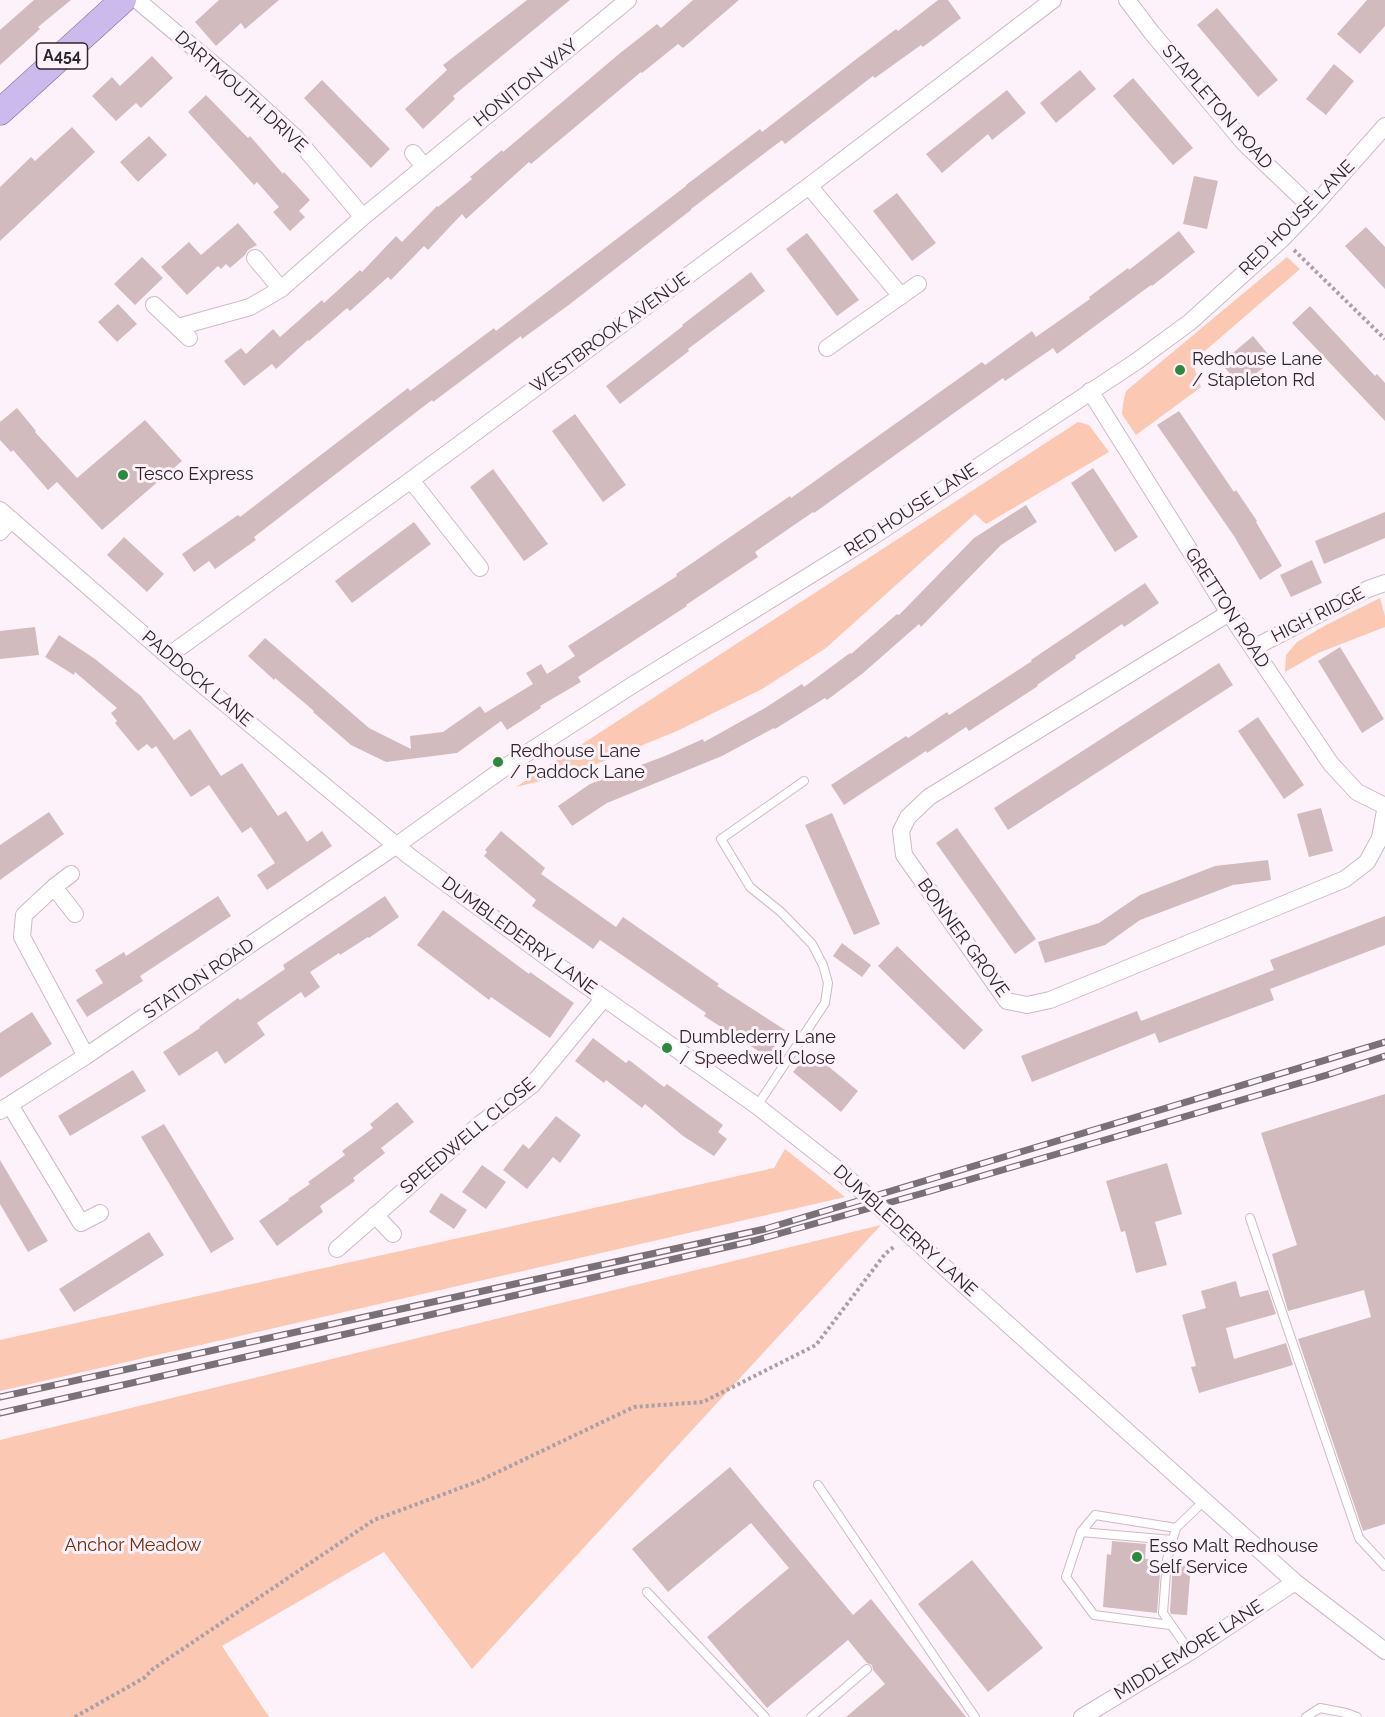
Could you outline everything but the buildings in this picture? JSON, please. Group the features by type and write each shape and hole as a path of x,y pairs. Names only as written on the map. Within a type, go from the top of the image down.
{"main road":[{"name":"A454","path":"0,112 123,0"}],"street":[{"name":"DARTMOUTH DRIVE","path":"137,0 238,85 296,138 363,217"},
{"name":"HONITON WAY","path":"154,305 183,333 250,307 281,289 424,166 628,0"},
{"name":"WESTBROOK AVENUE","path":"168,656 809,186 1035,6 1053,0"},
{"name":"STAPLETON ROAD","path":"1127,0 1245,144 1312,208"},
{"name":"RED HOUSE LANE","path":"397,845 510,764 630,686 875,535 1137,361 1190,322 1282,238 1385,126"},
{"path":"413,153 424,166"},
{"path":"809,186 901,296"},
{"path":"255,258 281,289"},
{"path":"827,348 918,284"},
{"name":"GRETTON ROAD","path":"1090,391 1229,613 1331,764 1357,792 1385,806"},
{"path":"411,480 480,568"},
{"name":"PADDOCK LANE","path":"4,521 397,845"},
{"name":"HIGH RIDGE","path":"1252,648 1368,589 1385,583"},
{"name":"BONNER GROVE","path":"1229,613 929,797 908,817 901,831 904,855 1007,1001 1027,1005 1050,1000 1345,879 1366,862 1380,838 1385,811"},
{"name":"DUMBLEDERRY LANE","path":"397,845 604,998 757,1106 841,1172 1295,1582 1385,1651"},
{"name":"STATION ROAD","path":"5,1108 86,1056 397,845"},
{"path":"71,874 24,915 22,937 86,1056"},
{"path":"54,887 75,914"},
{"name":"SPEEDWELL CLOSE","path":"338,1249 479,1125 532,1084 604,998"},
{"path":"5,1108 81,1222 100,1213"},
{"path":"375,1215 393,1233"},
{"name":"MIDDLEMORE LANE","path":"1086,1716 1190,1652 1295,1582"}],"lane":[{"path":"757,1106 825,1003 828,983 823,965 812,944 781,912 750,886 721,839 804,782"},
{"path":"1250,1218 1359,1538 1385,1566"},
{"path":"818,1485 975,1717"},
{"path":"1190,1652 1163,1613 1167,1560 1176,1528 1204,1501"},
{"path":"1170,1625 1094,1615 1066,1577 1081,1532 1095,1515 1176,1528"},
{"path":"1081,1532 1172,1540"},
{"path":"647,1592 765,1717"},
{"path":"811,1717 867,1669"},
{"path":"1306,1717 1320,1708 1357,1717"}],"path":[{"path":"1282,238 1385,339"},
{"path":"75,1717 144,1678 153,1669 374,1521 479,1480 634,1407 703,1402 816,1345 885,1254"}],"green space":[{"path":"1287,257 1300,269 1192,362 1201,387 1136,435 1122,414 1126,391"},
{"path":"1078,422 1089,425 1109,452 986,524 975,514 826,648 762,689 677,731 577,772 516,787"},
{"path":"1380,598 1385,616 1385,627 1318,653 1285,672 1286,655 1297,642"},
{"path":"785,1149 845,1197 0,1391 0,1340 774,1168"},
{"name":"Anchor Meadow","path":"881,1225 472,1669 384,1552 222,1646 269,1717 0,1717 0,1440"}],"railway":[{"path":"0,1397 765,1229 1385,1042"},
{"path":"0,1413 753,1241 1327,1075 1385,1056"}],"place":[{"name":"Redhouse Lane / Stapleton Rd","path":"1180,370"},
{"name":"Tesco Express","path":"123,475"},
{"name":"Redhouse Lane / Paddock Lane","path":"498,762"},
{"name":"Dumblederry Lane / Speedwell Close","path":"667,1048"},
{"name":"Esso Malt Redhouse Self Service","path":"1137,1557"}]}
